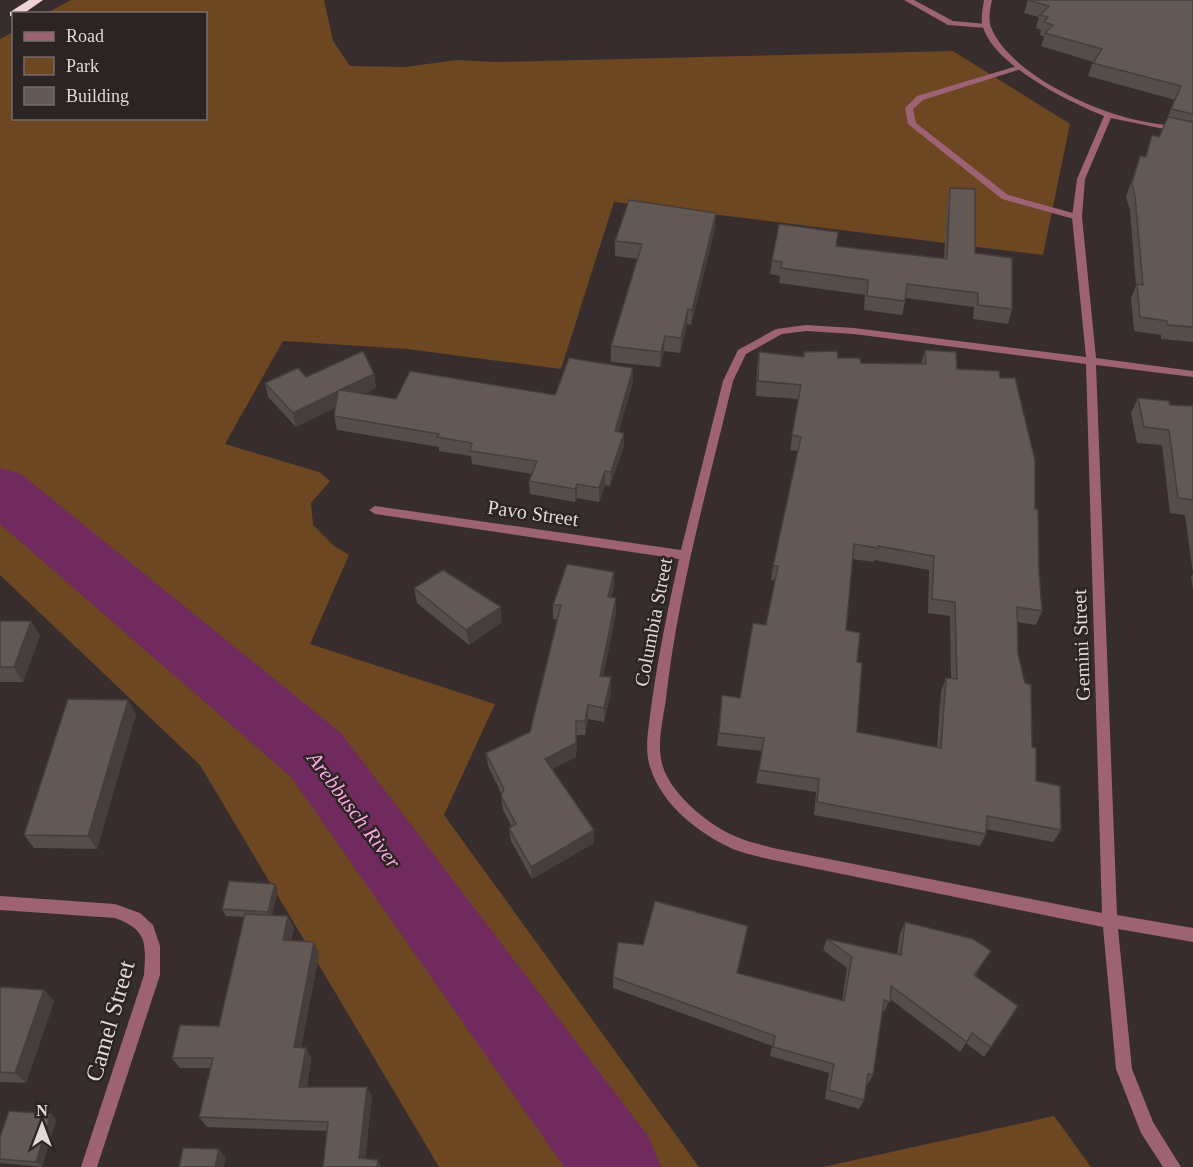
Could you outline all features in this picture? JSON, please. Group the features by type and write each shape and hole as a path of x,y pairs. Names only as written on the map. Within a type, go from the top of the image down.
{"highway":[{"path":"17,12 37,0"}],"street":[{"path":"908,0 951,23 986,26"},
{"path":"988,0 986,26 1000,48 1020,68 1047,86 1108,115 1193,132"},
{"path":"1020,68 920,98 909,108 912,124 1005,197 1077,217"},
{"name":"Gemini Street","path":"1108,115 1081,179 1077,217 1091,359 1110,921 1124,1069 1147,1127 1173,1167"},
{"name":"Columbia Street","path":"1193,374 1091,359 854,331 806,328 780,331 742,352 728,381 686,555 667,642 654,740 656,766 668,790 686,811 737,844 773,854 1110,921 1193,935"},
{"name":"Pavo Street","path":"375,510 686,555"},
{"name":"Camel Street","path":"0,903 115,911 135,918 148,930 153,946 152,975 89,1167"}],"green space":[{"path":"71,0 324,0 333,41 350,66 405,67 457,60 496,62 953,51 1070,124 1043,255 614,202 561,369 407,349 283,341 225,444 319,472 330,481 311,503 313,525 334,546 349,555 310,644 495,704 444,815 699,1167 439,1167 200,765 0,575 0,39 12,33 12,120 207,120 207,12 49,12"},
{"path":"1054,1116 1091,1167 823,1167"}],"building":[{"path":"1029,0 1193,0 1193,114 1171,109 1181,86 1093,63 1102,49 1045,33 1053,25 1044,22 1048,17 1040,15 1049,6"},
{"path":"1168,117 1193,122 1193,327 1168,325 1167,321 1140,317 1137,284 1143,285 1132,183 1140,156 1146,157 1152,135 1159,137"},
{"path":"950,188 975,189 975,253 1012,258 1012,309 978,305 978,293 907,284 905,301 867,296 868,280 781,268 782,262 772,260 779,224 838,232 836,246 947,259"},
{"path":"629,200 716,213 692,310 688,309 681,338 665,336 661,352 611,346 642,244 615,241"},
{"path":"925,350 956,352 957,369 999,371 1000,378 1015,378 1035,460 1035,509 1038,509 1042,611 1017,607 1018,654 1025,683 1031,685 1032,747 1036,748 1036,781 1060,786 1061,830 987,816 986,834 817,802 819,779 759,770 764,738 719,733 722,695 740,698 753,623 766,625 778,566 773,566 801,437 792,435 801,385 758,381 759,352 804,357 804,352 837,351 838,358 860,358 861,363 926,364","holes":["854,544 878,548 878,546 934,556 932,599 955,602 957,679 946,678 941,748 857,732 862,663 857,662 860,633 846,630"]},
{"path":"363,351 374,374 340,390 396,399 410,371 555,395 569,358 633,368 615,431 624,433 611,472 605,471 599,488 577,484 575,489 529,481 537,461 470,451 472,443 437,437 439,434 334,416 338,391 293,413 265,383 298,368 306,377"},
{"path":"1138,398 1169,401 1170,405 1193,406 1193,500 1178,498 1169,430 1144,427"},
{"path":"567,564 614,572 608,597 616,598 600,676 611,677 604,708 588,705 585,721 576,721 576,743 545,759 594,830 531,867 509,828 516,824 501,796 504,789 486,753 530,732 561,605 553,605"},
{"path":"443,570 501,607 466,630 414,588"},
{"path":"0,621 31,621 14,667 0,667"},
{"path":"68,699 128,700 88,836 24,835"},
{"path":"229,881 275,884 268,912 222,909"},
{"path":"655,901 748,926 737,973 844,1001 852,957 827,939 901,955 905,922 973,939 991,951 974,975 1018,1006 991,1047 972,1033 967,1042 891,986 890,1002 884,1000 873,1075 868,1074 864,1100 829,1090 834,1064 773,1047 775,1036 613,977 618,942 643,945"},
{"path":"245,914 288,916 283,940 314,942 294,1047 306,1048 299,1087 367,1087 359,1158 378,1160 377,1167 323,1167 328,1122 199,1117 213,1058 172,1058 180,1025 219,1026"},
{"path":"0,987 44,990 15,1073 0,1072"},
{"path":"9,1111 51,1114 36,1162 0,1159 0,1137"},
{"path":"183,1148 219,1149 215,1167 179,1167"}],"waterway":[{"name":"Arebbusch River","path":"0,490 316,755 617,1167"}]}
